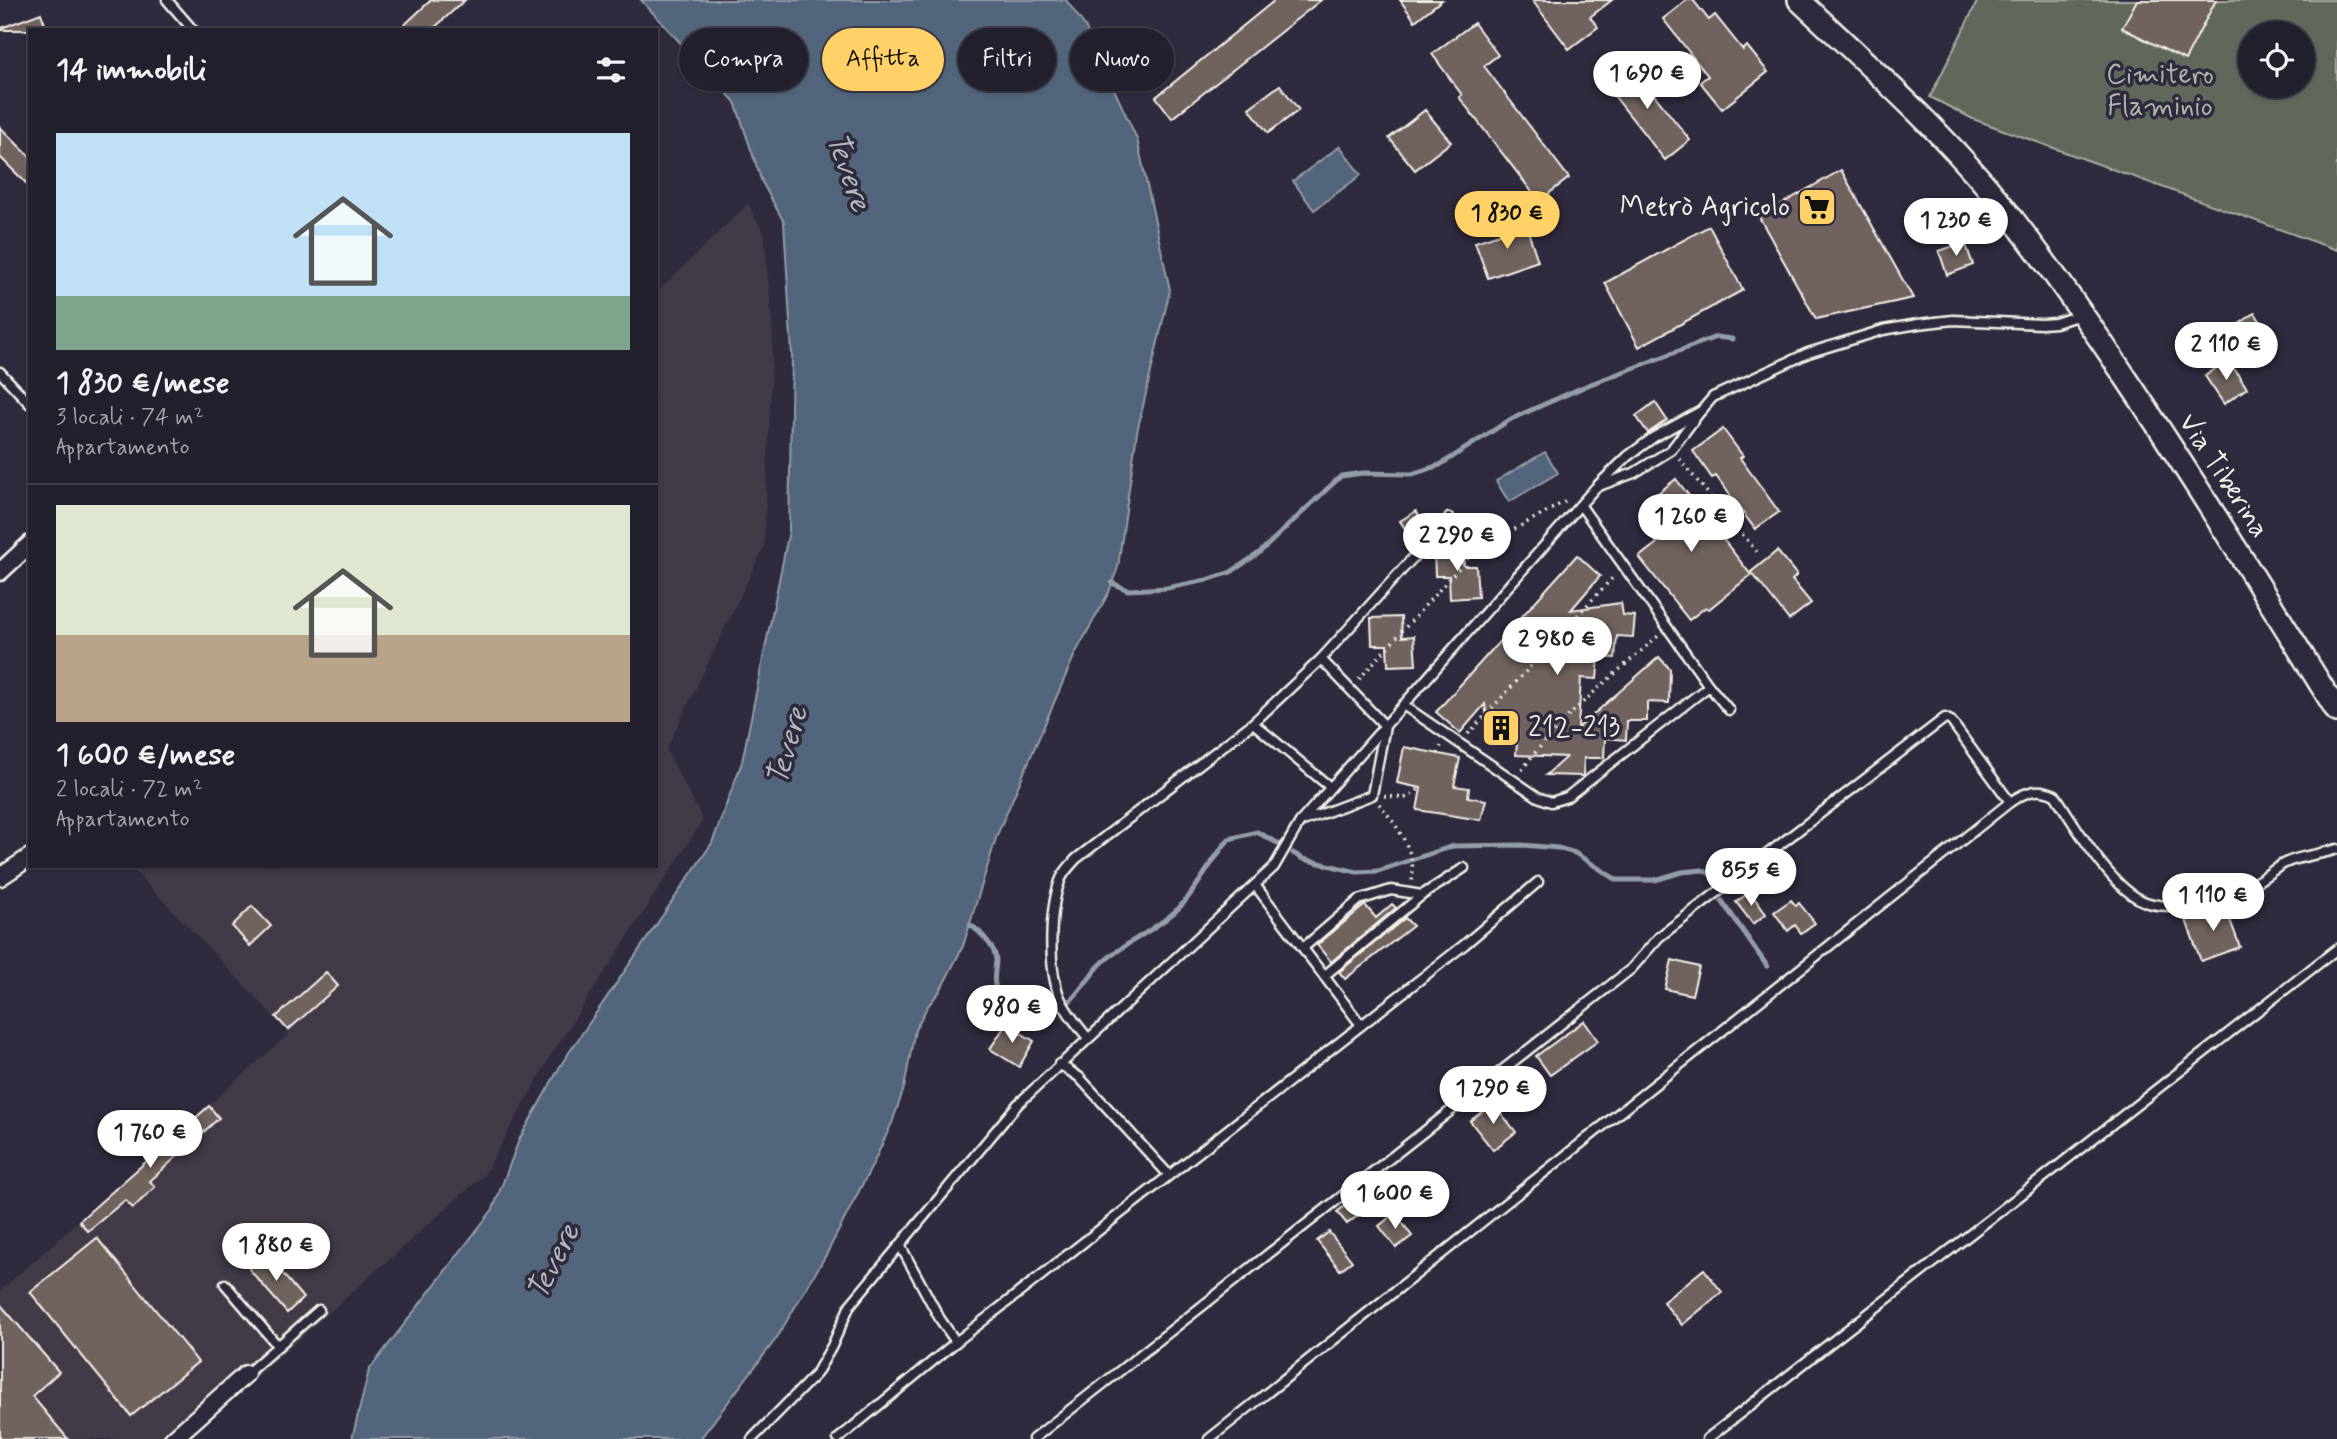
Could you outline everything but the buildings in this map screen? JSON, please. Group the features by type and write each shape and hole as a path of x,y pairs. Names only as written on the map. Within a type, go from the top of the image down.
{"main road":[{"name":"Via Tiberina","path":"1799,0 1914,108 1962,159 2014,221 2082,314 2192,477 2337,711"}],"street":[{"path":"0,572 28,546"},
{"path":"0,877 28,858"},
{"path":"173,1439 246,1374"}],"lane":[{"path":"167,0 191,28"},
{"path":"1596,487 1634,473 1671,450 1713,397 1808,353 1883,330 1953,320 2042,324 2055,323 2082,314"},
{"path":"0,372 28,402"},
{"path":"752,1439 816,1374 850,1305 1018,1104 1274,867 1300,822 1596,487 1628,456 1654,437 1701,411"},
{"path":"1581,506 1729,710"},
{"path":"1088,1038 1072,1018 1054,980 1052,927 1060,882 1065,872 1076,859 1253,723 1321,659 1449,518"},
{"path":"1321,659 1385,726"},
{"path":"1403,705 1538,797 1551,802 1567,797 1709,686"},
{"path":"1033,1439 1631,969 1658,937 1934,725 1945,718 1951,721 2010,802"},
{"path":"1253,723 1330,787"},
{"path":"1300,822 1372,795 1385,726"},
{"path":"1209,1439 2023,794 2041,789 2055,795 2109,874 2140,900 2162,905 2190,904 2224,896 2254,883 2285,863 2337,849"},
{"path":"1324,976 1422,895 1464,869"},
{"path":"838,1439 956,1342 1464,945 1538,882"},
{"path":"1255,885 1361,1025"},
{"path":"1303,948 1359,900 1391,890 1422,895"},
{"path":"1707,1439 2337,949"},
{"path":"1059,1064 1079,1077 1169,1175"},
{"path":"900,1245 940,1320 956,1342"},
{"path":"225,1284 278,1346"},
{"path":"246,1374 319,1310"}],"path":[{"path":"1671,450 1758,553"},
{"path":"1351,688 1468,558 1553,506 1596,487"},
{"path":"1449,518 1462,522 1484,546"},
{"path":"1459,743 1624,566"},
{"path":"1515,781 1538,748 1593,694 1668,628"},
{"path":"1372,795 1405,798 1421,788"},
{"path":"1372,795 1399,828 1408,850 1413,875"}],"shaded area":[{"path":"748,204 764,233 773,334 764,547 666,750 703,820 550,1057 484,1175 249,1384 236,1372 160,1439 0,1439 0,1291 290,1033 132,868 658,868 658,291"}],"green space":[{"name":"Cimitero Flaminio","path":"1978,0 2337,0 2337,250 1973,119 1930,97"}],"water":[{"name":"Tevere","path":"641,0 1066,0 1086,28 1070,28 1070,91 1115,91 1137,139 1170,290 1137,432 1118,567 1109,592 1075,654 997,835 963,946 940,991 927,1007 915,1030 904,1088 892,1123 873,1164 826,1255 776,1339 700,1439 352,1439 369,1370 493,1209 519,1140 562,1063 712,843 742,762 789,531 792,355 784,222 762,182 735,102 725,91 808,91 808,28 679,28 679,41"},
{"path":"1340,146 1361,175 1314,210 1293,181"},
{"path":"1545,452 1558,473 1509,502 1496,481"}],"waterway":[{"path":"1112,583 1128,590 1167,588 1231,572 1259,553 1341,476 1363,473 1412,474 1440,465 1511,419 1588,385 1716,337 1732,339"},
{"path":"970,925 994,951 994,982 998,995 1032,1006 1058,1007 1069,1002 1110,956 1179,908 1229,839 1257,832 1281,845"},
{"path":"1293,853 1303,859 1357,872 1378,871 1453,846 1522,845 1558,848 1575,853 1617,880 1655,880 1682,872 1702,870 1713,875 1718,888"},
{"path":"1722,901 1767,966"}],"place":[{"name":"Metrò Agricolo","path":"1817,207"},
{"name":"212-213","path":"1501,728"}]}
